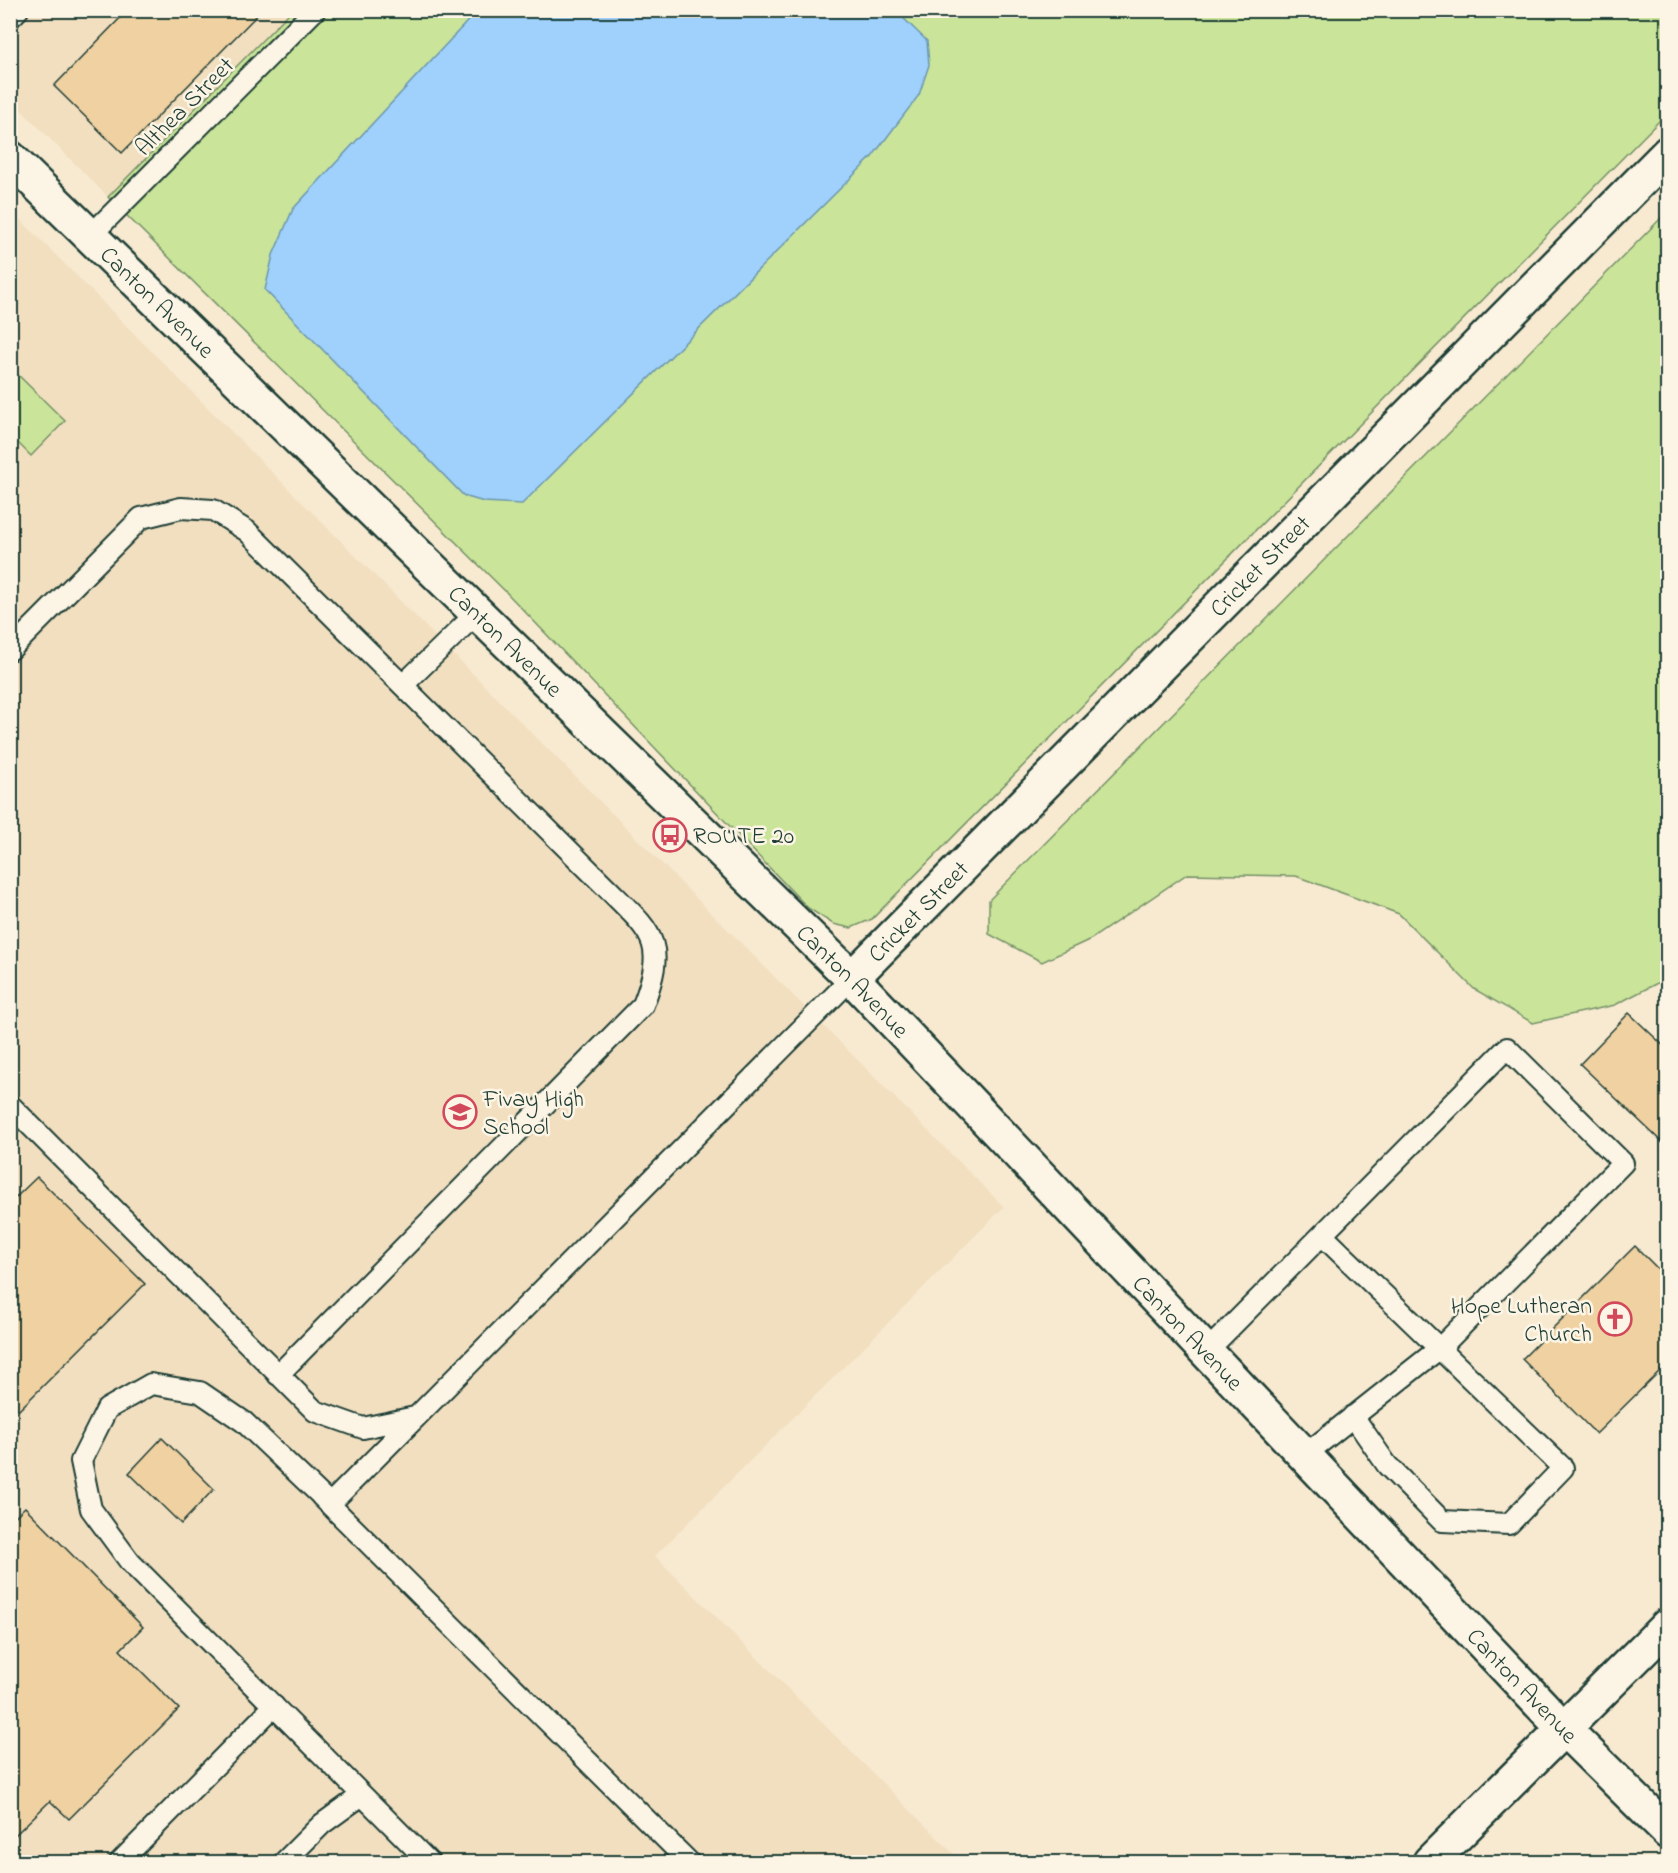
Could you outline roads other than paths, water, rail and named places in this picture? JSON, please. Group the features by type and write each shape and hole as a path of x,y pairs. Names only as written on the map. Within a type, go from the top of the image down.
{"street":[{"name":"Cricket Street","path":"852,978 1668,153"},
{"name":"Canton Avenue","path":"10,158 89,237 479,611 852,978 1206,1352 1306,1454 1564,1729 1668,1832"},
{"path":"1430,1863 1668,1625"}],"lane":[{"path":"10,18 18,10"},
{"name":"Althea Street","path":"89,237 315,10"},
{"path":"10,650 141,518 181,508 213,510 247,531 645,926 656,953 653,978 643,1005 278,1375"},
{"path":"403,686 479,611"},
{"path":"429,1863 130,1562 91,1509 81,1461 107,1409 151,1384 200,1392 244,1422 330,1504 852,978"},
{"path":"1206,1352 1507,1048 1623,1163 1440,1348 1306,1454"},
{"path":"10,1105 315,1411 363,1428 415,1417"},
{"path":"1322,1236 1563,1468 1509,1524 1442,1521 1387,1465 1353,1416"},
{"path":"305,1479 689,1863"},
{"path":"120,1863 274,1706"},
{"path":"284,1863 322,1824 362,1795"}],"water":[{"path":"477,11 896,11 927,41 929,65 919,95 872,157 522,504 484,502 464,496 265,290 273,255 293,209"}],"place":[{"name":"ROUTE 20","path":"670,835"},
{"name":"Fivay High School","path":"460,1112"},
{"name":"Hope Lutheran Church","path":"1615,1319"}]}
